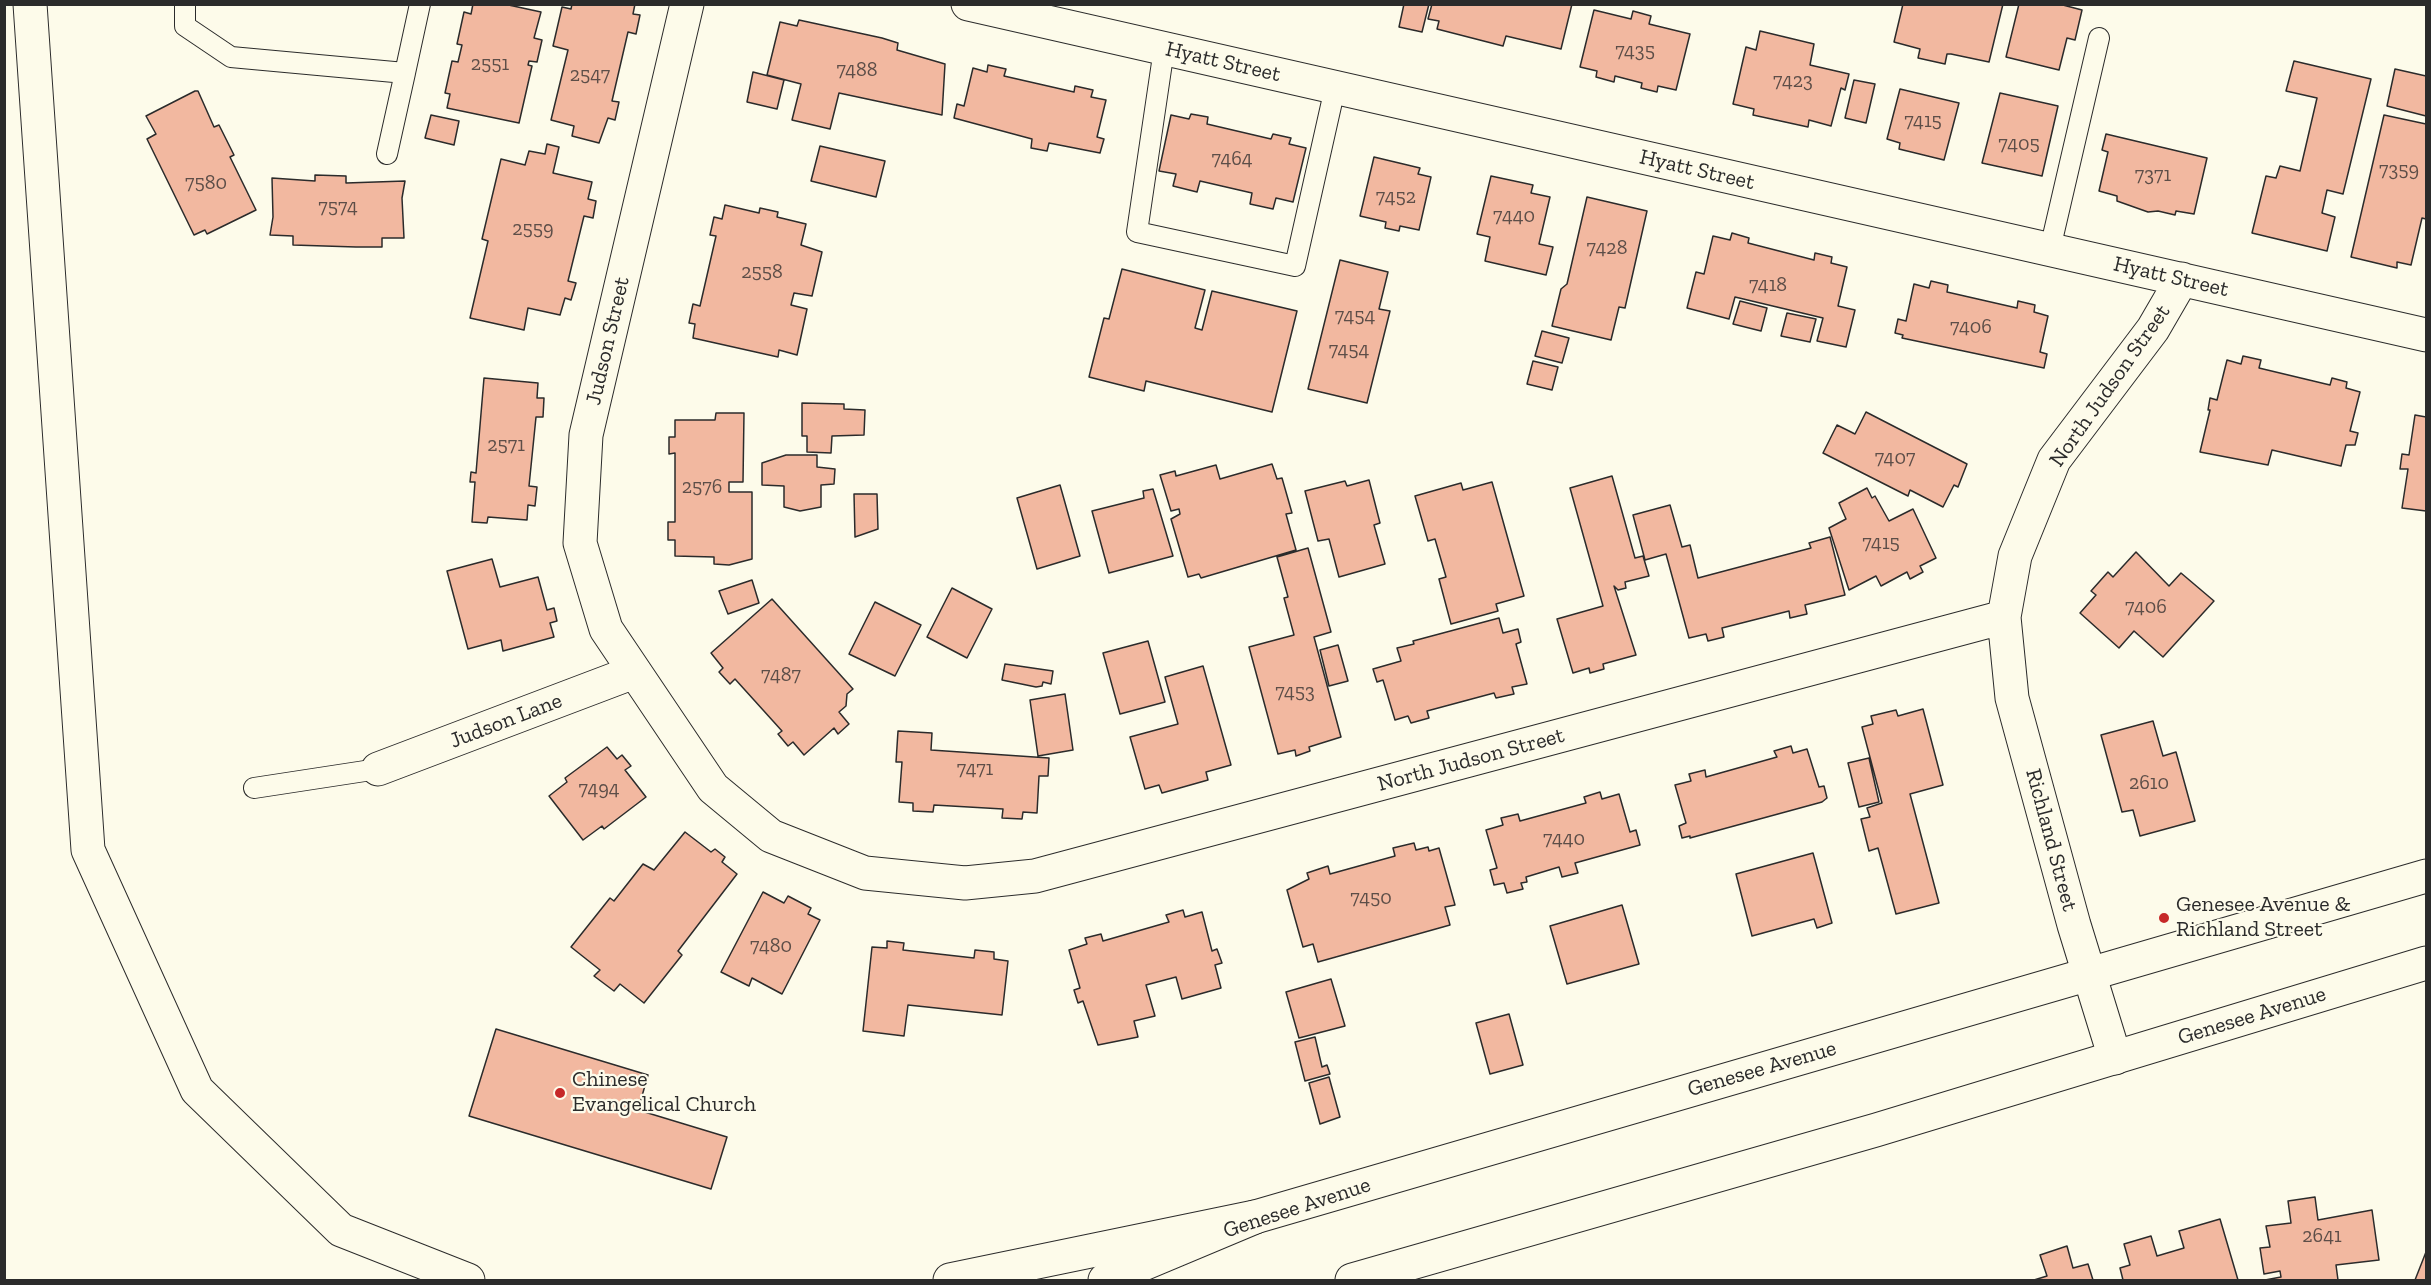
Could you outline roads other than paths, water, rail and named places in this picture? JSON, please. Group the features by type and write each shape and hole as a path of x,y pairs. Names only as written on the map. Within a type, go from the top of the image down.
{"main road":[{"path":"30,4 88,850 197,1090 341,1230 468,1281"},
{"name":"Judson Street","path":"634,672 606,629 580,543 585,435 687,4"},
{"name":"Hyatt Street","path":"968,4 2427,335"},
{"name":"North Judson Street","path":"634,672 713,788 771,836 865,873 965,883 1035,876 2004,617 2015,556 2054,460 2153,329 2182,279"},
{"name":"Richland Street","path":"2004,617 2012,698 2115,1058"},
{"name":"Judson Lane","path":"378,769 634,672"},
{"name":"Genesee Avenue","path":"1105,1281 1255,1217 2427,876"},
{"name":"Genesee Avenue","path":"1352,1281 2115,1058 2427,963"},
{"path":"950,1281 1255,1217"}],"lane":[{"path":"185,4 185,26 231,57 405,73"},
{"path":"387,154 420,4"},
{"path":"2050,249 2099,38"},
{"path":"1164,49 1137,232 1295,266 1335,88"},
{"path":"254,788 378,769"}],"place":[{"name":"Genesee Avenue & Richland Street","path":"2164,918"},
{"name":"Chinese Evangelical Church","path":"560,1093"}]}
